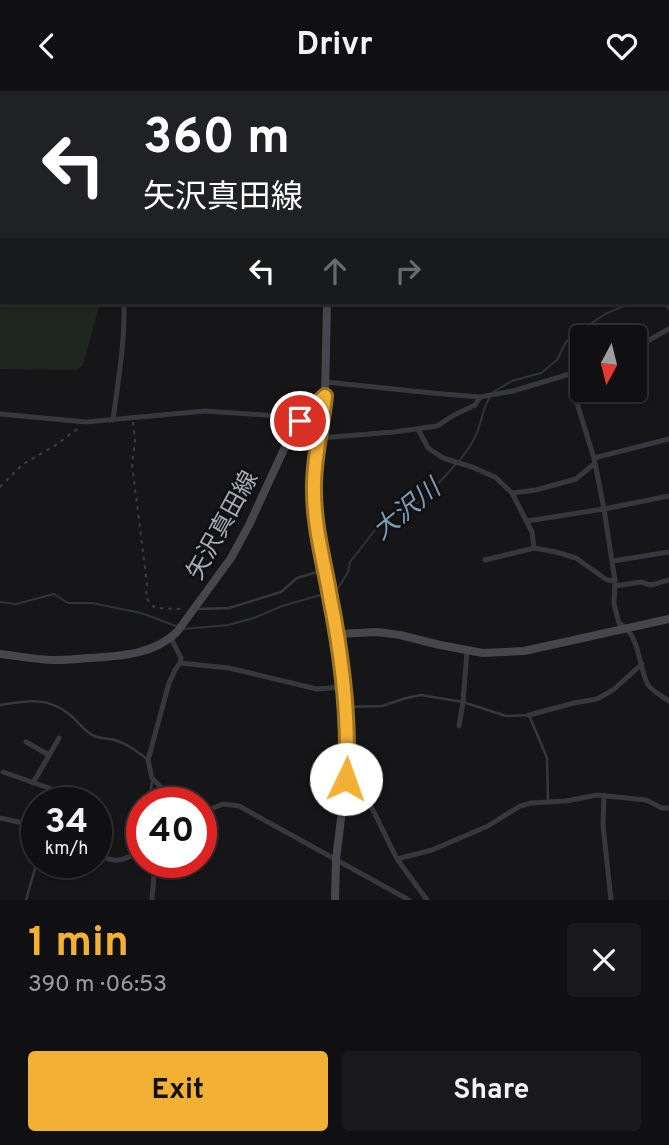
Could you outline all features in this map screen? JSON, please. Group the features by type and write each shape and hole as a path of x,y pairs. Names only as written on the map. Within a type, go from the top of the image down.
{"street":[{"path":"113,420 121,373 124,305"},
{"path":"327,305 326,382 315,463 314,492 324,571 337,634 348,743 336,859 335,900"},
{"path":"648,341 669,329"},
{"path":"326,382 480,397 513,391 570,375"},
{"name":"矢沢真田線","path":"0,654 55,660 119,656 145,651 170,638 194,610 231,558 300,421 325,396"},
{"path":"320,438 437,426 475,405 480,397"},
{"path":"577,403 594,461 604,509 613,561 614,604 619,622 633,638 648,685 669,701"},
{"path":"0,414 86,422 205,411 279,416 300,421"},
{"path":"418,429 428,448 443,458 495,477 512,493 532,533 534,548"},
{"path":"512,493 536,490 576,479 594,461 669,439"},
{"path":"527,521 669,496"},
{"path":"485,560 534,548 576,558 615,584 641,582 651,585 669,580"},
{"path":"613,561 669,552"},
{"path":"337,634 388,634 467,651 502,653 524,651 669,619"},
{"path":"160,787 152,778 149,760 169,683 180,663 181,654 170,638"},
{"path":"459,726 467,651"},
{"path":"180,663 229,668 317,689 344,687"},
{"path":"529,715 597,699 613,690 642,664"},
{"path":"33,783 59,738"},
{"path":"26,742 49,755"},
{"path":"3,772 44,787"},
{"path":"346,779 356,780 397,859 427,900"},
{"path":"397,859 432,850 488,826 520,806 531,803 604,795 646,800 662,808 669,808"},
{"path":"604,795 603,825 611,900"},
{"path":"217,806 223,804 239,806 410,900"},
{"path":"0,818 21,822"},
{"path":"152,900 154,878"}],"lane":[{"path":"194,610 229,608 281,592 297,578 324,571"},
{"path":"346,707 382,706 421,695 463,702 506,716 529,715 547,758 548,801"},
{"path":"0,705 39,700 67,712 90,734 116,740 149,760"},
{"path":"151,787 152,778"},
{"path":"26,900 32,878"}],"path":[{"path":"133,418 135,440 132,464 147,584 146,598 155,608 194,610"},
{"path":"0,487 23,464 53,447 86,422"}],"shaded area":[{"path":"0,305 99,305 83,365 77,370 0,369"}],"waterway":[{"name":"大沢川","path":"493,392 512,381 541,373 557,360 566,342 576,333 607,313 626,305"},
{"name":"大沢川","path":"460,460 472,443 490,397"},
{"name":"大沢川","path":"337,590 348,572 350,562 379,525 425,498 456,464"},
{"name":"大沢川","path":"0,602 16,604 54,594 68,603 92,603 141,613 176,626"},
{"name":"大沢川","path":"184,629 228,625 324,594"}],"route":[{"path":"300,421 325,396 315,463 314,492 321,552 344,687 348,735 346,779"}]}
